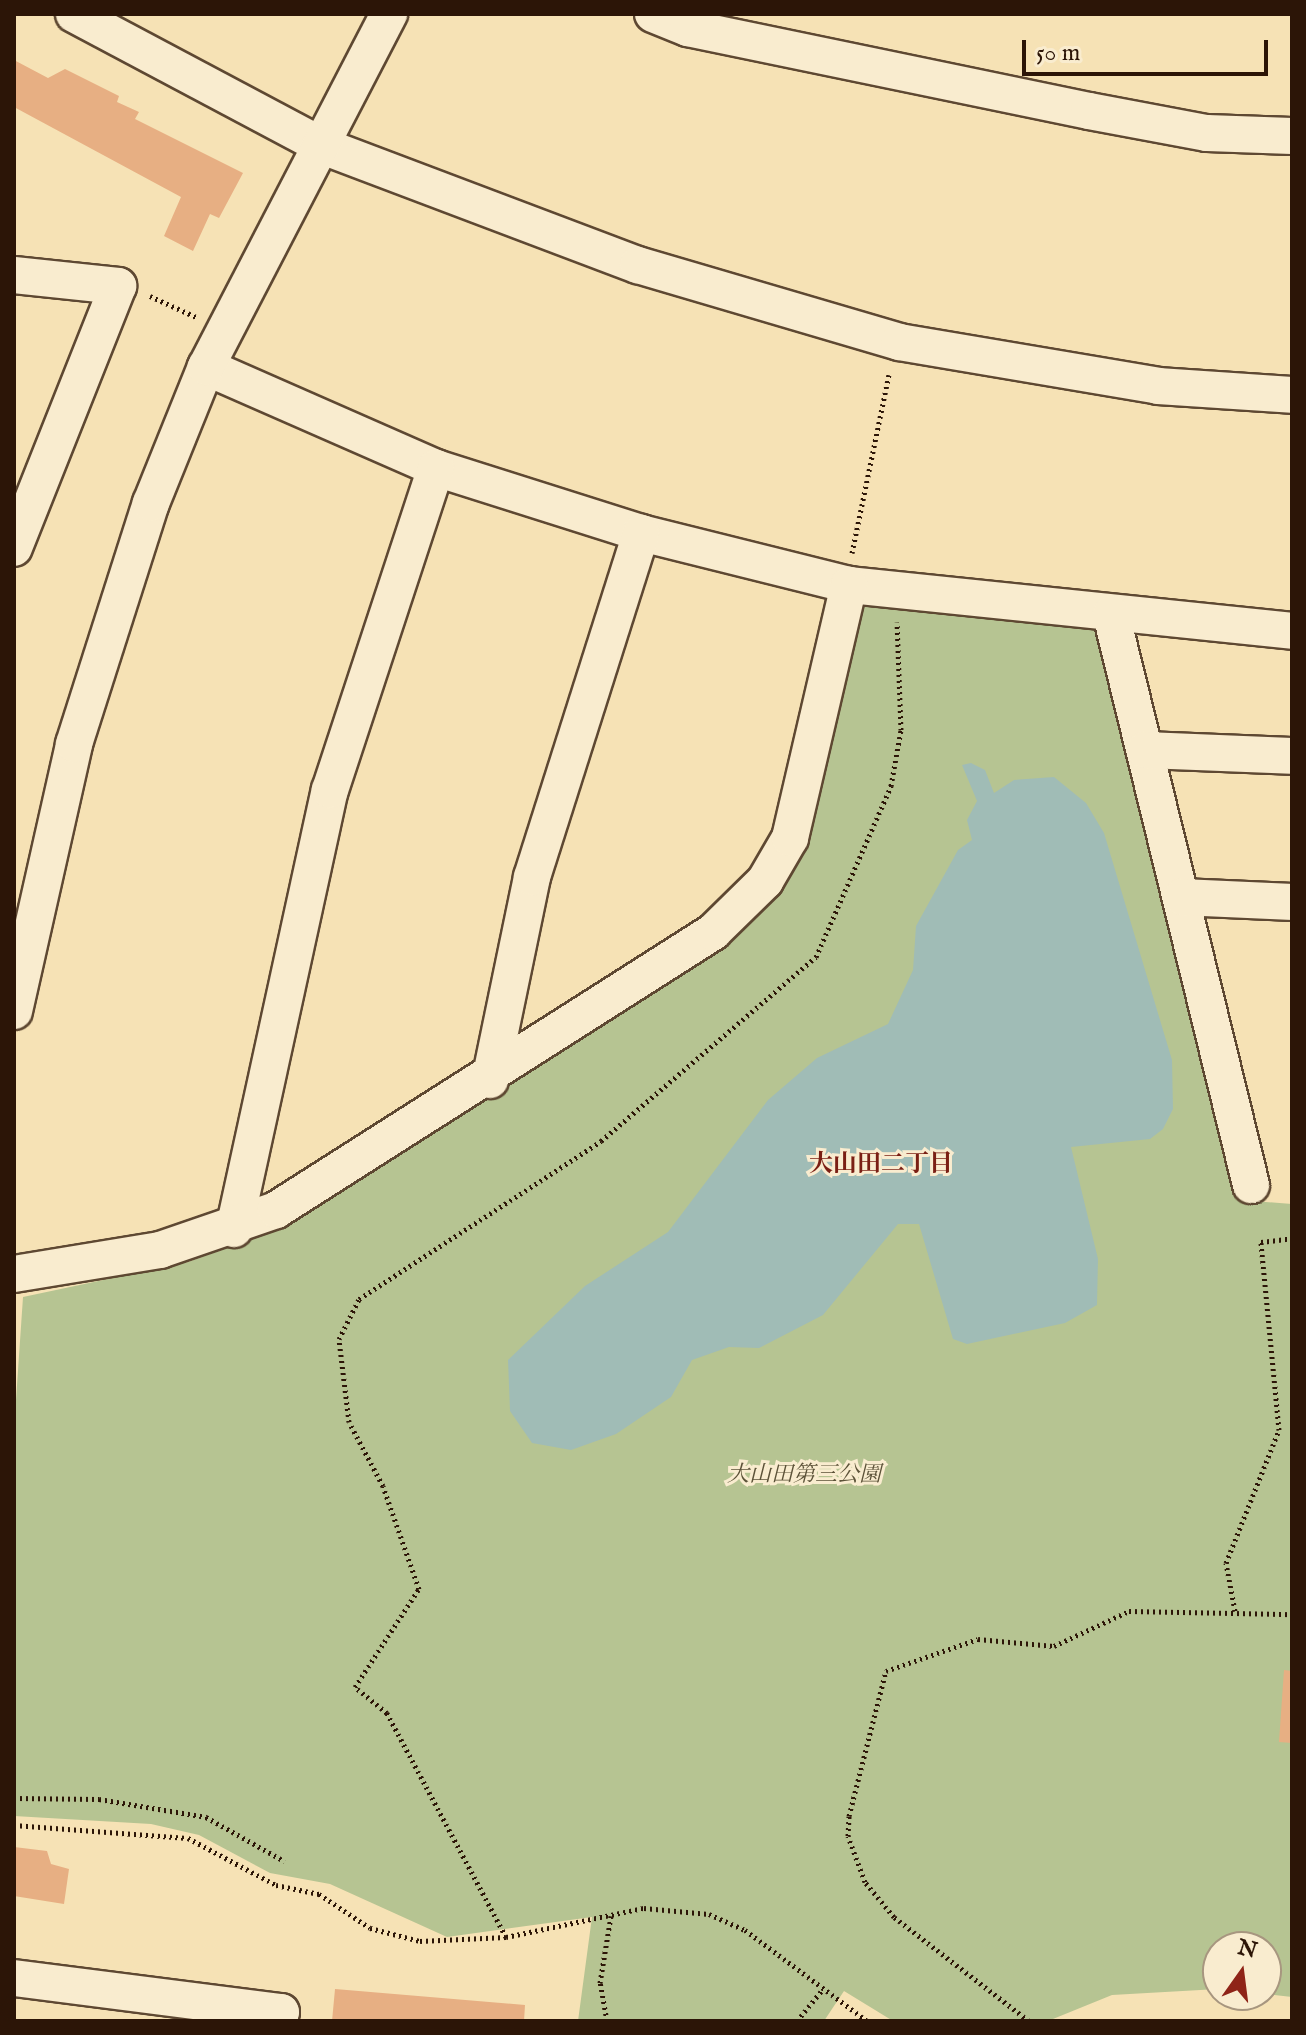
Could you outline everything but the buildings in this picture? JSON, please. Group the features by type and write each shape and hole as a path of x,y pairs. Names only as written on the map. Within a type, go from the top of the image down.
{"street":[{"path":"74,14 320,145 638,265 899,342 1158,386 1292,395"},
{"path":"14,1011 90,688 206,367 389,14"},
{"path":"653,14 796,51 1207,133 1292,136"},
{"path":"14,275 118,286 26,484 14,548"},
{"path":"206,367 436,468 641,533 847,584 1292,631"},
{"path":"234,1229 330,790 436,468"},
{"path":"490,1080 532,877 641,533"},
{"path":"14,1274 160,1250 234,1229 490,1080 713,932 765,881 799,814 847,584"},
{"path":"1111,614 1251,1185"},
{"path":"1145,750 1292,756"},
{"path":"1182,897 1292,902"},
{"path":"14,1978 281,2012 279,2021"}],"path":[{"path":"118,286 197,318"},
{"path":"847,584 891,366"},
{"path":"506,1937 387,1713 355,1687 419,1589 383,1486 349,1422 339,1339 359,1299 601,1141 816,957 897,761 898,590"},
{"path":"1235,1611 1226,1563 1279,1430 1261,1242 1292,1238"},
{"path":"1029,2021 894,1917 865,1882 848,1836 849,1816 886,1671 978,1639 1054,1646 1129,1611 1292,1614"},
{"path":"14,1798 99,1799 206,1817 284,1861"},
{"path":"14,1825 188,1838 276,1885 319,1894 389,1934 442,1944 506,1937 611,1916 682,1908 727,1920 867,2021"},
{"path":"607,2021 600,1983 611,1916"},
{"path":"797,2021 823,1989"},
{"path":"1082,2021 1089,2021"},
{"path":"1148,2021 1242,2021"}],"green space":[{"name":"大山田第三公園","path":"872,602 1100,627 1240,1200 1292,1204 1292,1997 1282,1996 1282,1931 1202,1931 1202,1990 1112,1995 1048,2021 893,2021 844,1991 824,2021 578,2021 592,1917 447,1937 330,1884 270,1873 199,1835 151,1824 14,1816 14,1429 23,1297 188,1262 269,1233 725,944 814,816 859,611"}],"water":[{"path":"971,763 985,770 994,793 1014,780 1054,777 1086,803 1104,833 1172,1060 1173,1109 1163,1129 1150,1139 1071,1147 1098,1259 1097,1305 1065,1323 967,1344 953,1339 919,1224 898,1224 823,1315 759,1348 729,1347 692,1360 671,1397 616,1434 571,1450 532,1443 510,1411 508,1360 585,1286 668,1232 768,1100 817,1058 888,1024 913,970 916,926 958,850 972,840 967,820 977,801 962,765"}],"district":[{"name":"大山田二丁目","path":"881,1165"}]}
